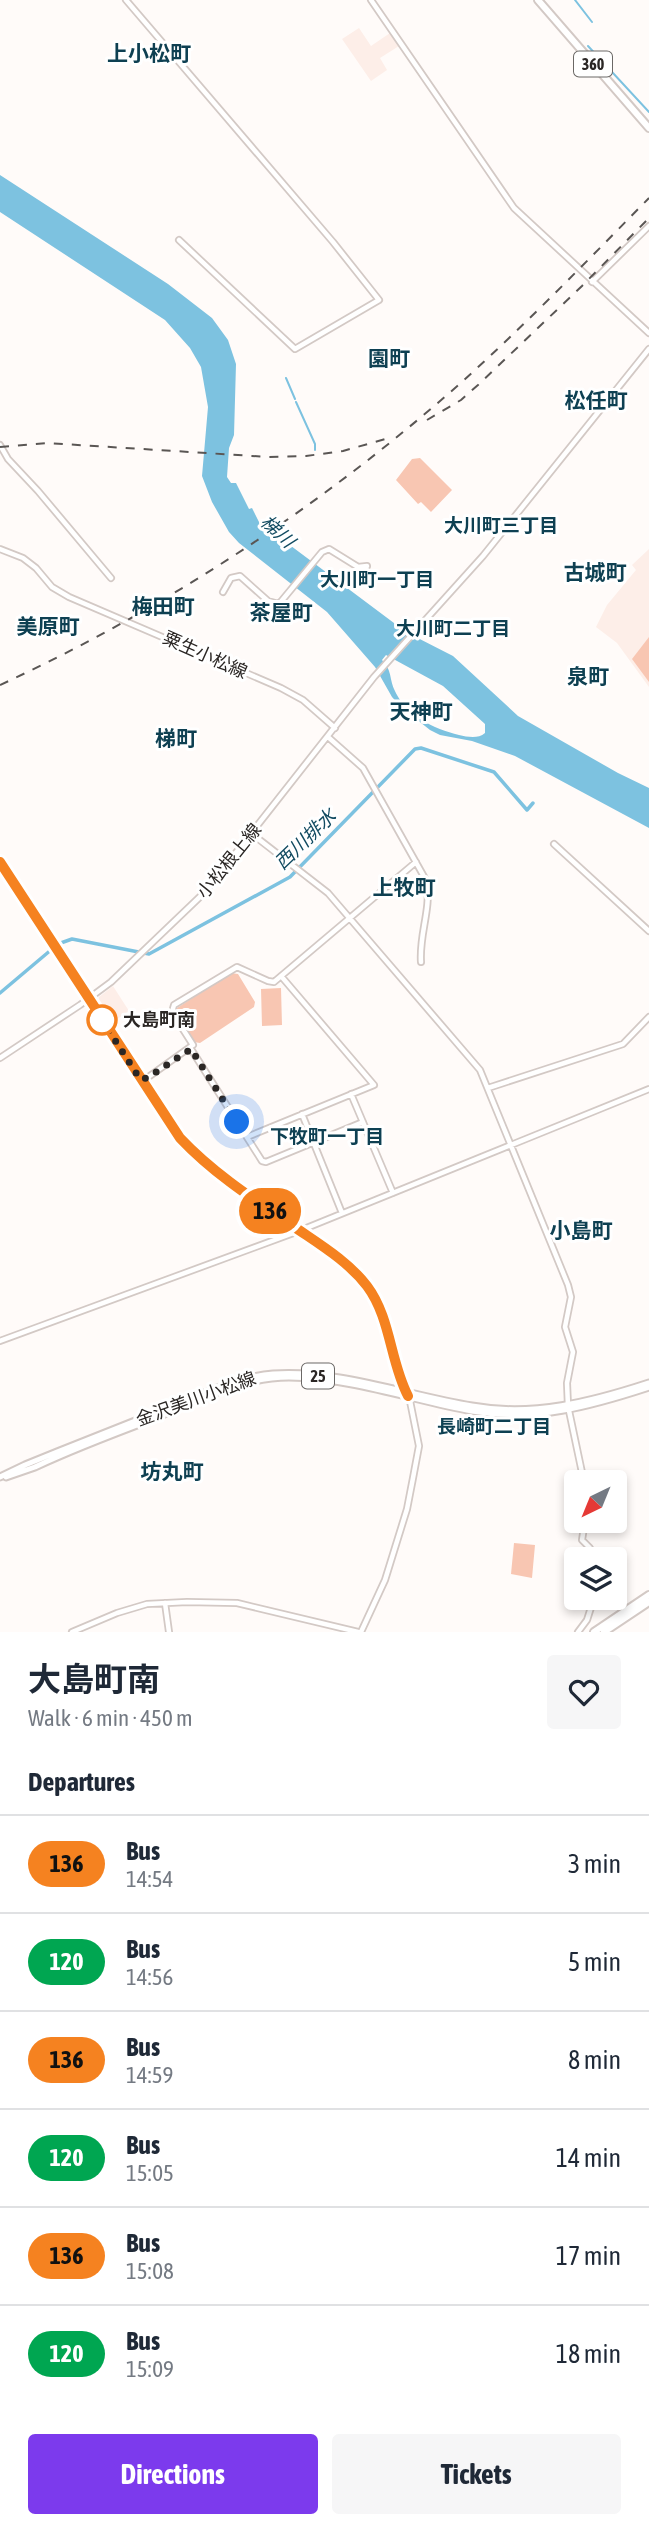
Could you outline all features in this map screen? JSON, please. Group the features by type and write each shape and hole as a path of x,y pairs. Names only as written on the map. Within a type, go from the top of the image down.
{"highway":[{"name":"360","path":"538,0 649,128"},
{"path":"604,1632 648,1599"},
{"path":"594,1632 648,1599"}],"main road":[{"path":"0,862 180,1138 200,1160 346,1265 369,1288 383,1317 407,1393"},
{"name":"25","path":"0,1478 35,1467 226,1389 282,1377 407,1393 472,1411 497,1413 568,1408 649,1385"}],"street":[{"path":"126,0 333,242 379,300 295,349 179,240"},
{"path":"371,0 505,198 649,333"},
{"path":"592,282 649,226"},
{"name":"小松根上線","path":"0,1058 89,1000 205,892 374,677 483,556 649,349"},
{"path":"0,446 8,459 111,579"},
{"name":"粟生小松線","path":"0,549 23,558 56,590 281,688 303,700 335,728"},
{"path":"223,592 232,578 240,576 268,601 279,604 321,553 329,549 358,567 366,566"},
{"path":"328,737 356,759 427,882 430,901 420,947 421,962"},
{"path":"252,834 328,893 480,1070 568,1285 571,1297 565,1326 573,1352 567,1383 568,1408 581,1470"},
{"path":"554,844 649,932"},
{"path":"140,1079 147,1078 193,1045 172,1012 174,1005 231,968 236,967 274,982 416,862"},
{"path":"247,1137 374,1085 281,976"},
{"path":"488,1088 623,1044 649,1017"},
{"path":"191,1049 262,1161 266,1162 363,1122"},
{"path":"0,1341 299,1231 649,1089"},
{"path":"351,1094 393,1193"},
{"path":"302,1114 342,1213"},
{"path":"72,1632 147,1604 237,1602 360,1632 388,1571 407,1509 419,1446 407,1393"},
{"path":"165,1603 169,1632"},
{"path":"578,1632 590,1610"}],"shaded area":[{"path":"359,28 371,46 390,33 399,46 380,58 387,70 371,81 342,39"},
{"path":"420,458 452,490 431,512 421,502 418,504 396,480 412,459"},
{"path":"649,549 649,687 617,643 596,627 607,605 636,570 632,565"},
{"path":"649,637 649,682 632,659"},
{"path":"231,973 238,974 255,1002 254,1007 200,1043 194,1042 175,1012 177,1008"},
{"path":"113,986 129,1011 111,1023 98,1004 99,997"},
{"path":"281,988 282,1025 262,1026 261,989"},
{"path":"514,1543 535,1545 532,1578 511,1574"}],"water":[{"path":"0,175 168,284 212,318 228,340 236,364 234,435 229,448 227,477 231,483 236,483 259,522 406,632 453,656 518,716 649,788 649,828 515,756 472,741 440,735 401,707 375,667 327,612 239,543 229,532 212,502 202,476 208,407 201,367 190,348 165,320 0,212","holes":["386,655 443,686 485,724 485,733 476,737 462,736 421,720 399,698 382,660"]}],"waterway":[{"path":"575,0 592,22"},
{"path":"588,46 649,112"},
{"path":"286,378 295,399"},
{"path":"296,402 315,444 315,450"},
{"name":"西川排水","path":"0,993 58,944 72,939 149,954 290,877 415,749 421,748 494,772 527,810 533,803"}],"railway":[{"path":"0,685 124,622 184,587 243,550 357,469 488,358 649,198"},
{"path":"427,420 461,400 478,385 649,218"},
{"path":"0,447 47,443 269,457 343,451 389,438"}],"bus line":[{"name":"136","path":"0,862 180,1138 200,1160 323,1247 360,1277 369,1288 383,1317 408,1396"}],"place":[{"name":"大島町南","path":"102,1020"}],"district":[{"name":"上小松町","path":"149,54"},
{"name":"園町","path":"389,359"},
{"name":"松任町","path":"596,401"},
{"name":"大川町三丁目","path":"501,525"},
{"name":"古城町","path":"595,573"},
{"name":"大川町一丁目","path":"377,579"},
{"name":"梅田町","path":"163,607"},
{"name":"茶屋町","path":"281,613"},
{"name":"美原町","path":"48,627"},
{"name":"大川町二丁目","path":"453,628"},
{"name":"泉町","path":"588,677"},
{"name":"天神町","path":"421,712"},
{"name":"梯町","path":"176,739"},
{"name":"上牧町","path":"404,888"},
{"name":"下牧町一丁目","path":"327,1136"},
{"name":"小島町","path":"581,1231"},
{"name":"長崎町二丁目","path":"494,1426"},
{"name":"坊丸町","path":"172,1472"}],"route":[{"path":"102,1020 140,1079 147,1078 191,1049 237,1122"}],"water label":[{"name":"梯川","path":"278,531"}]}
